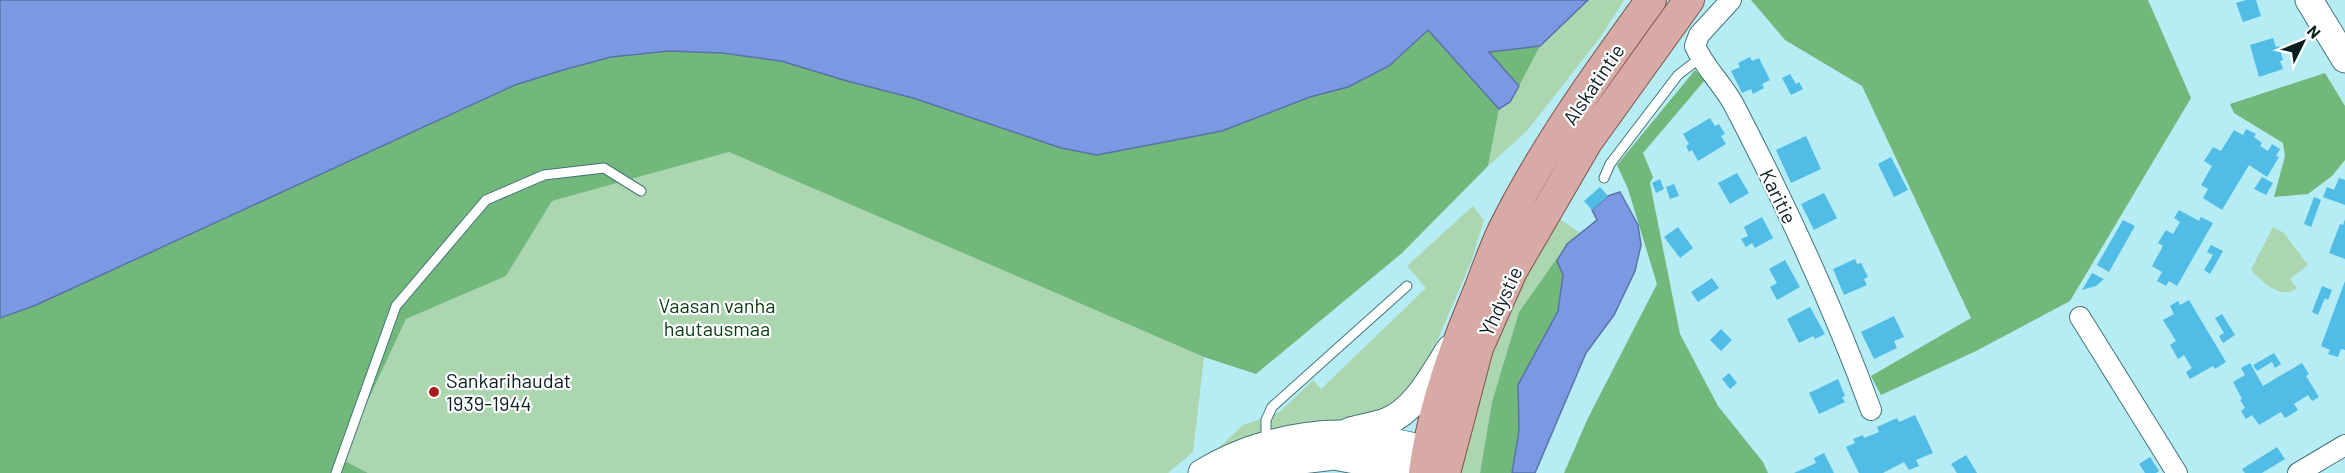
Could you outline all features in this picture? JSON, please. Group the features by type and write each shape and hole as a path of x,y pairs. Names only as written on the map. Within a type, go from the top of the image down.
{"main road":[{"name":"Alskatintie","path":"1537,169 1603,66 1651,0"},
{"name":"Alskatintie","path":"1587,142 1689,0"},
{"path":"2309,0 2336,27 2345,59"},
{"name":"Yhdystie","path":"1433,466 1478,348 1512,271 1587,142"},
{"name":"Yhdystie","path":"1433,466 1460,333 1503,231 1537,169"},
{"path":"1241,473 1298,438 1338,434 1385,423 1402,414 1416,398 1460,333"},
{"path":"1338,434 1408,445 1433,466"},
{"path":"1202,473 1240,452 1268,455 1334,456 1433,466"}],"street":[{"path":"1700,58 1695,46 1699,35 1731,0"},
{"name":"Karitie","path":"1700,58 1734,104 1809,256 1847,344 1871,410"},
{"path":"2080,317 2177,473"},
{"path":"2298,473 2330,465 2345,445"}],"lane":[{"path":"1604,178 1610,164 1678,75 1700,58"},
{"path":"336,473 396,306 486,200 544,175 604,168 641,191"},
{"path":"1268,455 1266,420 1272,407 1407,286"}],"green space":[{"path":"1588,0 1624,0 1602,35 1527,131 1488,166 1499,109 1510,102 1540,46"},
{"path":"1751,0 2148,0 2191,98 2070,301 1976,351 1881,395 1871,376 1971,318 1862,86 1785,40"},
{"path":"1428,30 1499,109 1488,166 1402,253 1256,374 1204,357 729,152 552,201 506,276 406,319 341,459 368,473 0,473 0,318 36,305 515,85 563,70 611,57 669,51 722,53 781,61 913,98 1061,148 1097,155 1348,87 1389,66"},
{"path":"1540,46 1519,86 1488,52"},
{"path":"1695,70 1705,80 1643,153 1653,177 1650,183 1680,334 1718,406 1763,462 1768,473 1564,473 1588,418 1657,284 1628,189 1617,165"},
{"path":"2325,73 2345,106 2345,160 2332,176 2308,194 2274,197 2285,156 2283,143 2234,113 2230,104"},
{"name":"Vaasan vanha hautausmaa","path":"729,152 1204,357 1193,452 1168,473 368,473 341,460 406,319 506,276 552,201"},
{"path":"1473,206 1484,220 1471,262 1423,374 1394,404 1376,413 1205,461 1243,425 1280,412 1313,380 1321,389 1426,288 1407,266"},
{"path":"1553,214 1580,233 1567,244 1519,312 1492,402 1480,473 1459,473 1492,345"},
{"path":"2273,227 2284,233 2308,265 2290,279 2297,288 2291,291 2278,291 2272,288 2251,270"},
{"path":"1567,244 1557,261 1563,275 1559,311 1518,386 1519,431 1512,473 1480,473 1492,402 1519,312"}],"water":[{"path":"0,0 1588,0 1540,46 1489,52 1519,86 1510,102 1499,109 1428,30 1389,66 1348,87 1310,97 1222,131 1097,155 1061,148 913,98 781,61 722,53 669,51 611,57 515,85 36,305 0,318"},
{"path":"1620,192 1638,225 1641,245 1635,271 1614,315 1586,353 1535,473 1512,473 1519,431 1518,385 1558,311 1563,275 1557,261 1567,244 1597,220 1592,210 1608,196"}],"building":[{"path":"2256,0 2261,16 2243,22 2236,3"},
{"path":"2273,38 2276,47 2279,46 2283,69 2259,77 2250,45"},
{"path":"1750,57 1752,61 1759,58 1770,80 1762,84 1764,88 1753,94 1751,89 1742,93 1731,71 1740,67 1738,63"},
{"path":"1790,74 1796,84 1799,82 1803,89 1791,95 1782,78"},
{"path":"1710,118 1715,126 1719,124 1725,134 1721,136 1726,144 1698,161 1692,150 1689,152 1686,146 1689,144 1683,134"},
{"path":"2246,129 2256,134 2254,137 2262,143 2260,146 2268,151 2272,144 2280,149 2276,156 2279,157 2267,177 2249,165 2222,210 2203,198 2208,189 2201,185 2212,166 2204,161 2213,147 2221,151 2234,130 2243,135"},
{"path":"1806,136 1821,169 1791,183 1776,150"},
{"path":"1891,157 1908,190 1894,197 1878,164"},
{"path":"1737,173 1749,193 1730,204 1718,183"},
{"path":"2262,177 2273,183 2266,195 2254,189"},
{"path":"2339,178 2345,180 2345,205 2323,197 2327,187 2334,190"},
{"path":"1660,179 1664,189 1656,193 1652,183"},
{"path":"1674,184 1679,196 1670,199 1666,187"},
{"path":"1600,187 1608,196 1592,210 1584,201"},
{"path":"1824,193 1837,218 1814,230 1801,204"},
{"path":"2314,197 2321,200 2311,227 2304,224"},
{"path":"2179,210 2199,221 2201,217 2213,223 2177,286 2169,281 2166,286 2157,281 2162,272 2152,266 2163,246 2158,243 2166,230 2173,234 2180,222 2174,218"},
{"path":"1762,217 1773,238 1755,248 1752,243 1746,247 1741,239 1748,236 1744,227"},
{"path":"2345,219 2345,259 2329,253 2340,224 2343,225"},
{"path":"2123,220 2135,226 2109,272 2097,265"},
{"path":"1678,227 1693,248 1680,258 1664,237"},
{"path":"2211,245 2223,251 2210,274 2204,270 2213,255 2207,252"},
{"path":"1855,259 1857,264 1861,263 1868,277 1864,279 1867,285 1844,295 1833,269"},
{"path":"1785,260 1800,287 1777,300 1770,287 1777,283 1769,269"},
{"path":"2092,273 2104,279 2096,286 2082,290"},
{"path":"1712,278 1719,288 1698,302 1691,292"},
{"path":"2345,281 2345,350 2341,349 2338,357 2328,354 2330,350 2321,346"},
{"path":"2322,286 2332,290 2328,300 2325,298 2318,315 2312,312"},
{"path":"2189,300 2226,362 2215,369 2213,366 2190,379 2186,372 2192,368 2184,355 2178,359 2170,345 2176,341 2163,320 2174,314 2170,306 2178,301 2180,305"},
{"path":"1810,307 1825,334 1815,339 1813,336 1799,343 1787,319"},
{"path":"2222,314 2235,335 2223,343 2219,336 2224,333 2215,318"},
{"path":"1894,316 1904,337 1894,341 1897,348 1874,359 1861,332"},
{"path":"1721,329 1732,340 1721,351 1710,340"},
{"path":"2274,353 2281,364 2275,368 2272,362 2257,371 2253,365"},
{"path":"2250,363 2263,386 2302,363 2309,374 2306,376 2319,397 2312,401 2308,395 2294,404 2298,410 2285,418 2281,412 2259,425 2252,415 2246,419 2241,411 2245,408 2240,400 2242,399 2233,382 2245,375 2241,368"},
{"path":"1729,373 1737,383 1730,389 1722,379"},
{"path":"1838,379 1845,402 1819,414 1809,393"},
{"path":"1915,415 1933,453 1916,460 1919,466 1909,470 1904,462 1883,473 1859,473 1846,447 1855,443 1853,439 1863,435 1864,438 1879,432 1877,427 1897,418 1899,422"},
{"path":"2277,447 2285,459 2262,473 2245,473 2242,469"},
{"path":"1824,453 1834,473 1794,473 1816,463 1814,458"},
{"path":"1966,455 1977,473 1957,473 1951,464"},
{"path":"2150,457 2159,471 2156,473 2145,473 2139,464"}],"place":[{"name":"Sankarihaudat 1939-1944","path":"434,392"}]}
